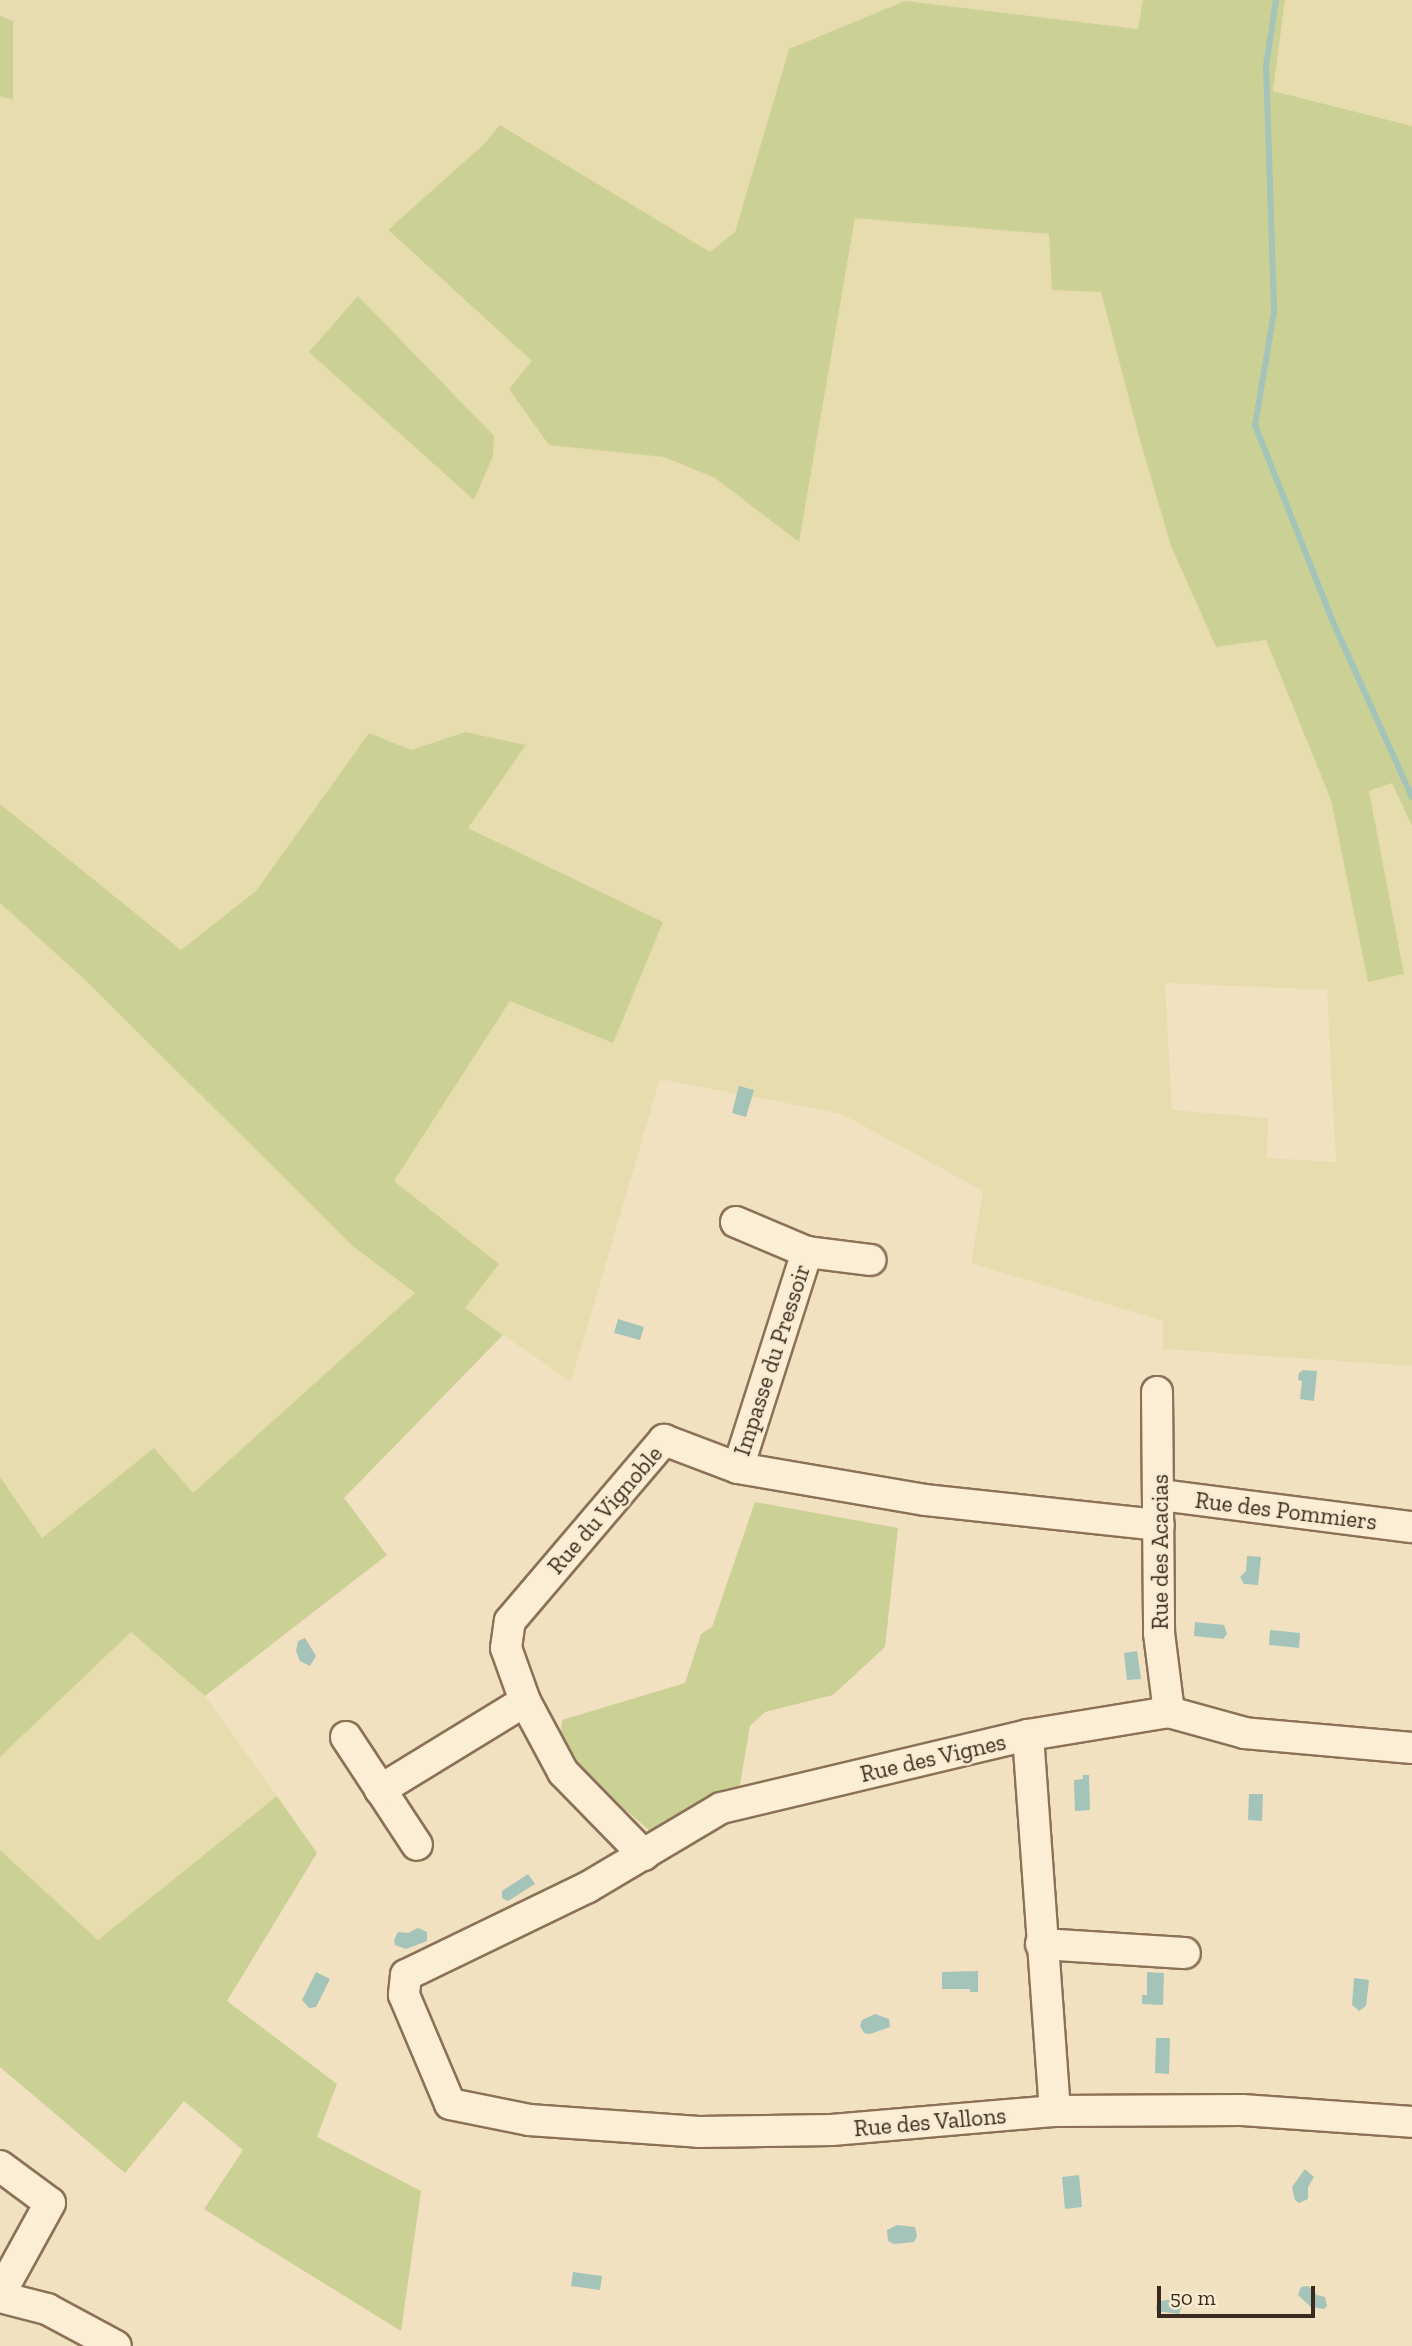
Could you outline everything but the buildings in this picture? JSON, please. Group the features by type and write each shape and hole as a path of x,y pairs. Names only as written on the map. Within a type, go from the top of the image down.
{"street":[{"name":"Impasse du Pressoir","path":"736,1222 807,1252 871,1260"},
{"name":"Impasse du Pressoir","path":"738,1468 807,1252"},
{"name":"Rue des Acacias","path":"1157,1392 1161,1495 1160,1633 1169,1712"},
{"name":"Rue du Vignoble","path":"645,1855 563,1772 524,1701 506,1648 510,1621 664,1440 738,1468 925,1500 1159,1525"},
{"name":"Rue des Pommiers","path":"1161,1495 1412,1527"},
{"path":"380,1790 524,1701"},
{"name":"Rue des Vignes","path":"450,2104 404,1995 406,1975 588,1887 721,1808 1028,1735 1169,1712 1245,1733 1412,1748"},
{"path":"1028,1735 1055,2111"},
{"path":"345,1737 417,1845"},
{"path":"1041,1944 1185,1953"},
{"name":"Rue des Vallons","path":"450,2104 529,2120 699,2132 832,2130 1055,2111 1242,2110 1412,2122"},
{"path":"0,2166 50,2203 0,2295 47,2309 116,2346"}],"shaded area":[{"path":"0,0 1143,0 1138,29 905,1 789,49 735,232 710,253 501,125 484,144 388,231 532,361 603,450 664,457 715,478 799,542 855,217 1049,234 1101,292 1171,546 1216,647 1266,640 1331,800 1368,982 1404,974 1369,791 1392,782 1412,826 1412,1366 1163,1349 1163,1321 971,1263 983,1191 842,1114 660,1079 571,1382 465,1308 499,1264 394,1181 510,1001 663,922 468,828 526,745 465,732 411,750 369,733 256,891 181,950 0,804 0,96 13,100 13,21 0,16","holes":["1165,983 1327,990 1336,1162 1267,1158 1268,1118 1172,1110"]},
{"path":"1285,0 1412,0 1412,126 1273,91"},
{"path":"0,903 83,978 354,1247 415,1293 193,1494 154,1448 42,1539 0,1477"},
{"path":"131,1632 205,1696 277,1796 98,1940 0,1850 0,1757"}],"green space":[{"path":"1143,0 1285,0 1273,91 1412,126 1412,826 1392,783 1369,791 1404,974 1368,982 1331,800 1266,640 1216,647 1171,546 1101,292 1052,290 1049,234 855,218 799,542 715,478 664,457 549,445 509,389 532,361 388,230 484,144 500,125 710,252 735,232 789,49 905,1 1138,29"},
{"path":"0,16 13,21 13,100 0,96"},
{"path":"358,296 494,436 493,456 474,500 309,352"},
{"path":"465,732 526,745 468,828 663,922 613,1043 510,1001 394,1181 499,1264 465,1308 503,1335 344,1498 387,1555 205,1696 131,1632 0,1757 0,1477 42,1538 154,1448 193,1493 415,1293 354,1247 83,978 0,903 0,804 181,950 256,891 369,733 411,750"},
{"path":"755,1502 898,1528 885,1647 833,1695 765,1712 750,1726 740,1785 652,1833 581,1771 560,1741 562,1720 685,1683 701,1634 712,1627"},
{"path":"277,1796 317,1853 227,2001 337,2084 317,2137 421,2191 401,2331 204,2209 243,2150 184,2101 125,2173 0,2067 0,1850 98,1940"}],"water":[{"path":"739,1086 754,1090 746,1117 732,1113"},
{"path":"618,1319 644,1327 640,1340 614,1333"},
{"path":"1303,1370 1317,1371 1314,1401 1300,1399 1302,1381 1298,1380 1299,1373"},
{"path":"1247,1556 1261,1557 1258,1585 1244,1584 1240,1577 1246,1571"},
{"path":"1195,1622 1224,1625 1227,1634 1223,1639 1194,1636"},
{"path":"1270,1630 1300,1633 1299,1648 1269,1645"},
{"path":"305,1638 316,1656 310,1666 300,1661 296,1651 298,1641"},
{"path":"1137,1651 1141,1679 1127,1680 1124,1653"},
{"path":"1083,1775 1089,1775 1090,1810 1075,1811 1074,1780 1083,1779"},
{"path":"1249,1794 1263,1794 1262,1821 1248,1820"},
{"path":"528,1874 535,1884 508,1901 502,1898 502,1891"},
{"path":"418,1928 427,1932 427,1941 406,1949 395,1945 398,1932 408,1933"},
{"path":"978,1971 978,1992 970,1992 970,1989 942,1989 942,1972"},
{"path":"316,1972 330,1979 316,2007 309,2008 302,2000"},
{"path":"1147,1972 1164,1973 1163,2005 1142,2004 1142,1995 1147,1995"},
{"path":"1354,1978 1369,1980 1366,2006 1359,2011 1352,2005"},
{"path":"875,2014 889,2019 890,2027 870,2034 864,2033 860,2026 862,2020"},
{"path":"1156,2038 1170,2038 1169,2074 1155,2073"},
{"path":"1305,2169 1314,2177 1308,2187 1308,2199 1299,2203 1295,2200 1292,2187"},
{"path":"1079,2175 1082,2207 1065,2209 1062,2177"},
{"path":"897,2225 915,2227 917,2236 914,2242 894,2244 888,2241 887,2230"},
{"path":"573,2272 602,2276 600,2290 571,2286"},
{"path":"1308,2286 1317,2295 1325,2297 1327,2306 1324,2309 1311,2307 1298,2295 1301,2287"},
{"path":"1175,2298 1183,2304 1179,2314 1156,2311 1157,2302"}],"waterway":[{"path":"1276,0 1266,66 1274,312 1255,425 1333,622 1412,797"}]}
